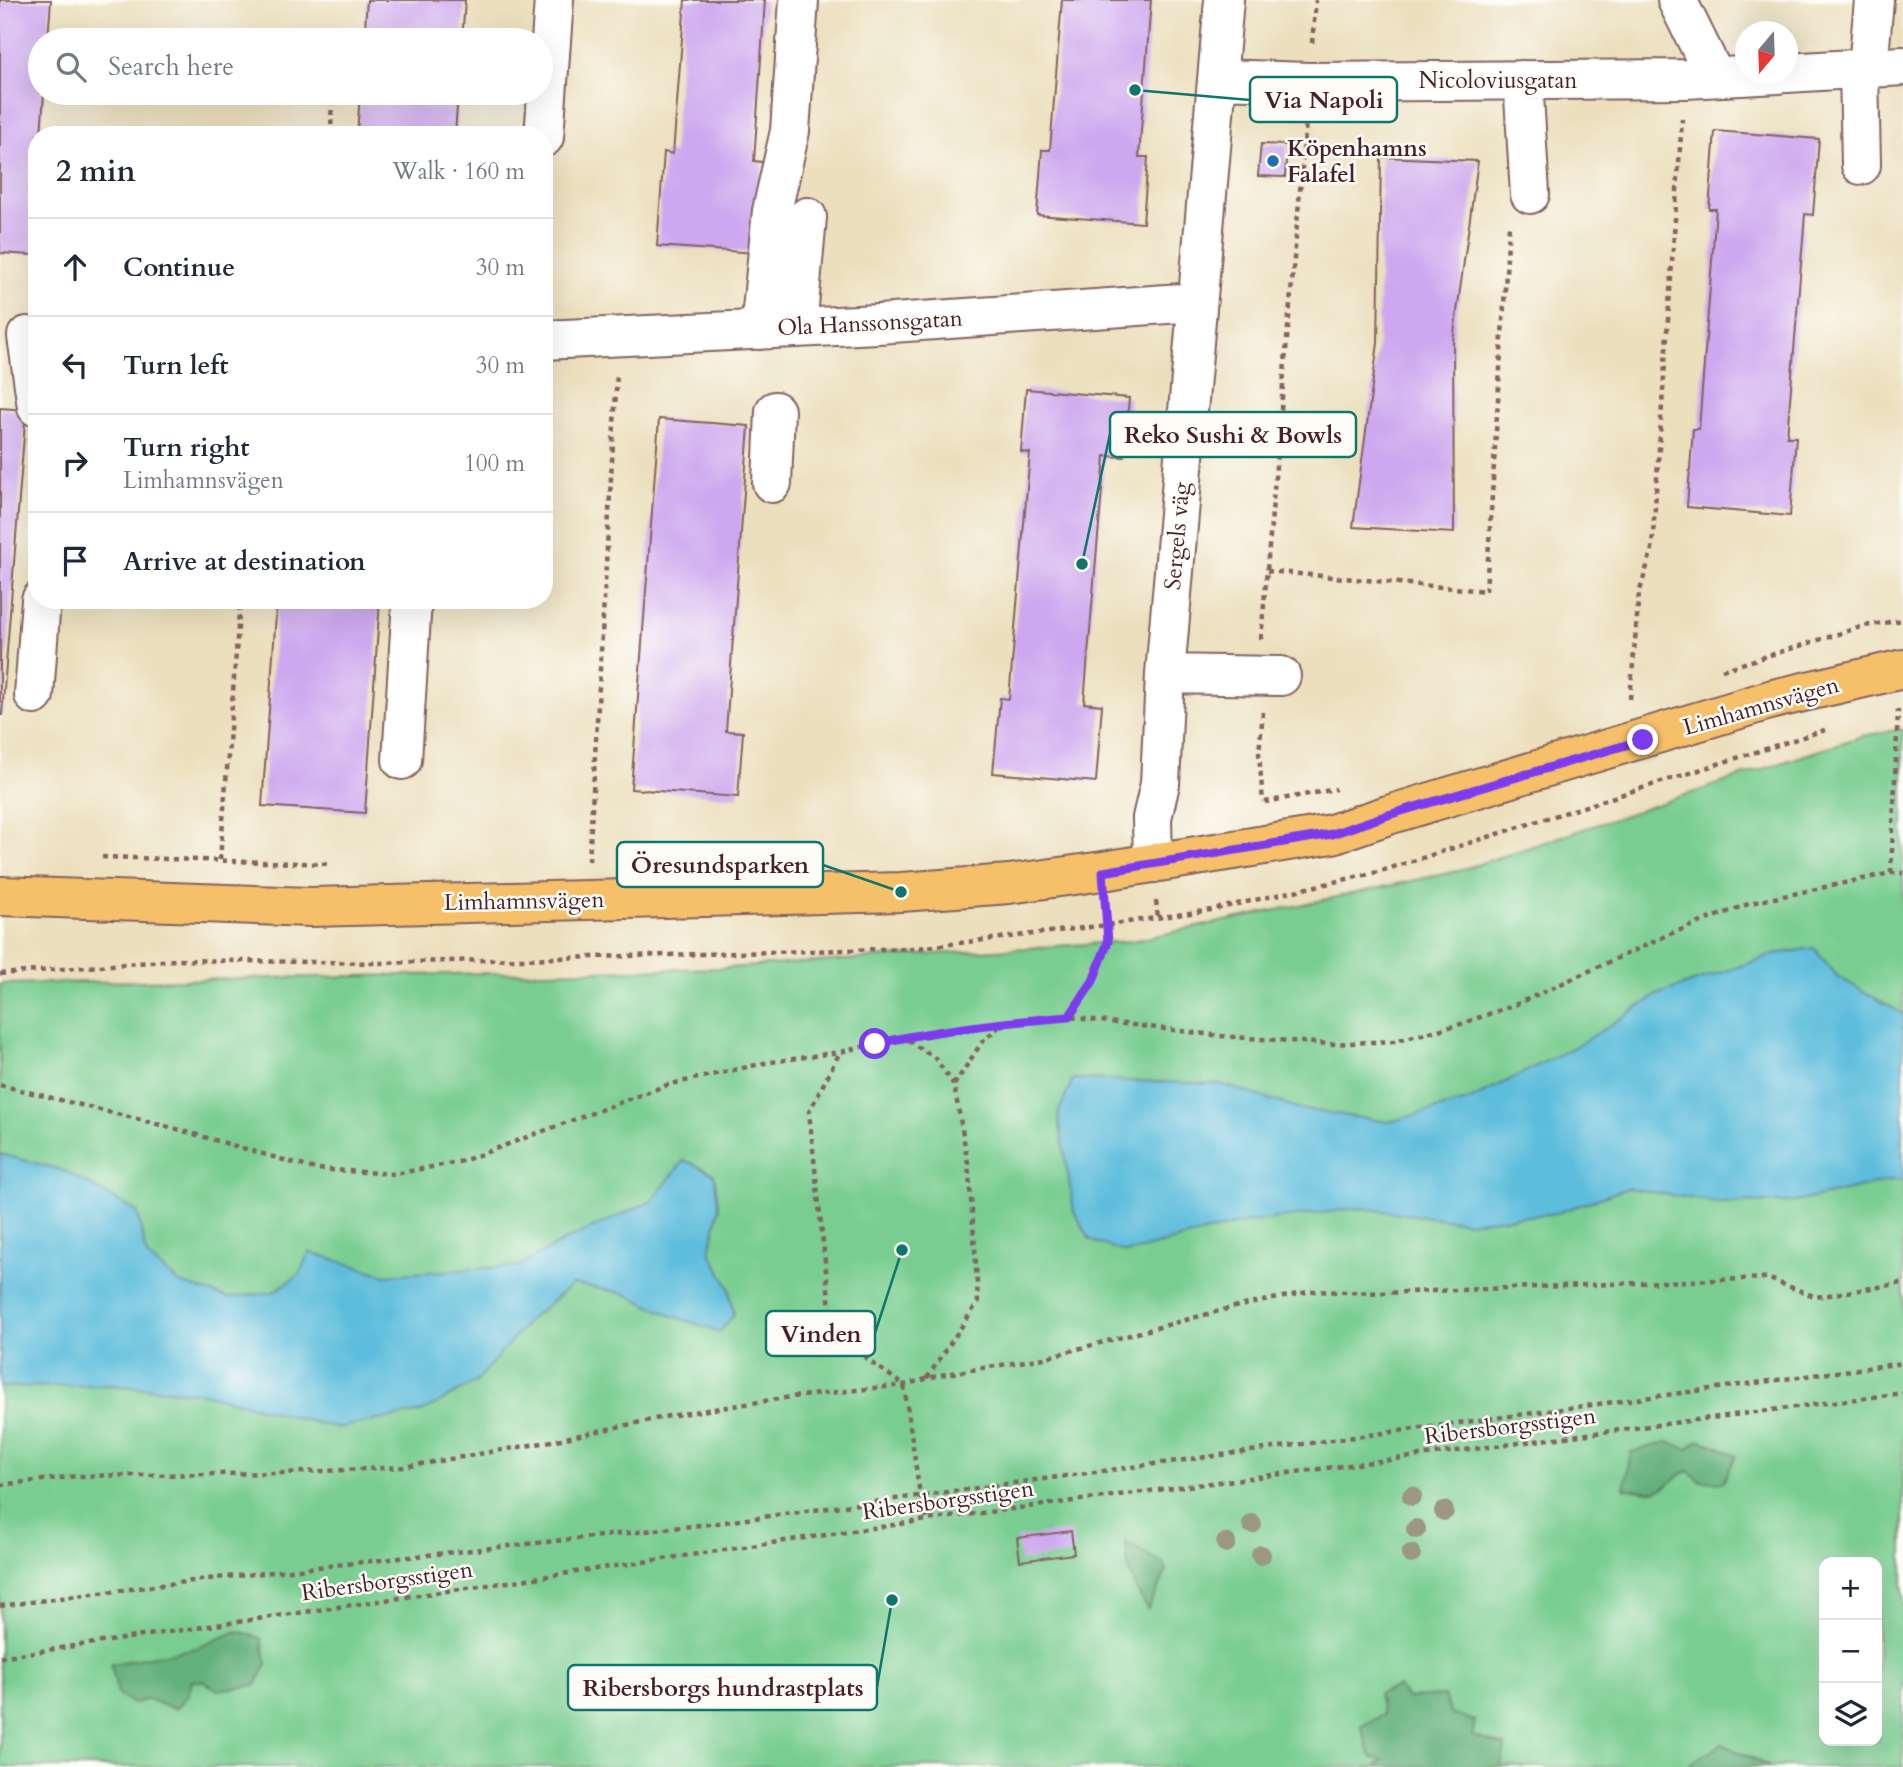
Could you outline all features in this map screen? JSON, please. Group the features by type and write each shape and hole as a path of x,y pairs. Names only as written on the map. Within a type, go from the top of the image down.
{"main road":[{"name":"Limhamnsvägen","path":"0,896 311,906 901,892 1009,884 1103,872 1332,834 1773,699 1903,669"}],"street":[{"path":"552,28 554,0"},
{"path":"760,330 772,211 790,131 799,0"},
{"name":"Sergels väg","path":"1153,863 1152,818 1160,785 1165,674 1224,0"},
{"path":"1677,0 1700,78"},
{"path":"1861,165 1877,68 1874,0"},
{"path":"1798,72 1877,68"},
{"name":"Nicoloviusgatan","path":"1218,79 1309,82 1735,76"},
{"path":"1519,205 1522,80"},
{"path":"545,126 546,105"},
{"path":"797,328 807,218"},
{"name":"Ola Hanssonsgatan","path":"553,340 797,328 1196,302"},
{"path":"21,335 28,366"},
{"path":"772,483 775,411"},
{"path":"34,695 40,609"},
{"path":"402,760 411,609"},
{"path":"1165,674 1274,675"}],"path":[{"path":"1263,802 1259,753 1274,675 1259,659 1316,0"},
{"path":"1630,699 1639,594 1652,549 1700,78"},
{"path":"331,126 332,105"},
{"path":"1267,571 1486,592 1519,205"},
{"path":"588,874 619,337"},
{"path":"220,860 239,609"},
{"path":"1721,670 1864,626 1903,620"},
{"path":"1617,703 1643,695"},
{"path":"1886,711 1901,706 1891,873"},
{"path":"0,974 175,960 377,963 918,948 1107,925 1211,910 1378,872 1833,728"},
{"path":"1251,805 1345,787"},
{"path":"94,857 343,865"},
{"path":"1069,1017 1093,981 1108,942 1103,872"},
{"path":"0,1086 173,1128 315,1169 395,1174 463,1161 667,1084 765,1063 840,1052 903,1037 1004,1022 1069,1017 1234,1037 1330,1044 1394,1041 1458,1025 1517,1004 1670,934 1751,903 1891,873 1903,873"},
{"path":"954,1085 982,1042 1004,1022"},
{"path":"903,1037 935,1058 954,1085 968,1163 978,1303 927,1378"},
{"path":"840,1052 809,1112 830,1308 869,1361 904,1385 920,1495 928,1520"},
{"path":"0,1485 77,1476 404,1468 670,1416 791,1397 904,1385 927,1378 1044,1358 1234,1307 1312,1291 1381,1293 1767,1278 1816,1297 1903,1283"},
{"path":"0,1606 208,1579 710,1524 1903,1363"},
{"name":"Ribersborgsstigen","path":"0,1657 928,1520 1903,1393"}],"green space":[{"path":"1903,729 1903,1767 0,1767 0,984 726,968 1132,941 1458,871 1862,736"},
{"path":"1699,1440 1736,1456 1723,1482 1701,1481 1689,1471 1655,1491 1624,1488 1631,1452 1667,1442 1688,1449"},
{"path":"1126,1543 1164,1564 1167,1570 1148,1609 1131,1578"},
{"path":"237,1631 261,1638 267,1664 256,1685 218,1690 203,1681 192,1681 188,1695 175,1709 147,1699 133,1704 118,1694 111,1664 197,1648"},
{"path":"1398,1687 1408,1698 1444,1696 1450,1713 1475,1721 1472,1736 1505,1746 1501,1767 1375,1767 1383,1760 1371,1757 1361,1726 1383,1715 1378,1694"},
{"path":"1722,1744 1770,1767 1689,1767 1691,1763"}],"water":[{"path":"1814,948 1837,976 1903,1014 1903,1181 1893,1180 1795,1202 1719,1203 1628,1188 1557,1213 1468,1222 1360,1208 1242,1223 1126,1253 1090,1240 1074,1212 1058,1114 1073,1079 1220,1084 1301,1109 1389,1122 1470,1100 1582,1043 1659,994 1775,954"},
{"path":"0,1154 65,1171 137,1212 147,1256 180,1283 228,1298 273,1292 300,1274 309,1252 385,1275 519,1266 566,1240 652,1201 684,1160 714,1174 719,1209 710,1251 729,1288 734,1314 720,1332 670,1315 623,1293 573,1284 529,1320 477,1381 422,1412 336,1428 203,1393 108,1385 0,1387"}],"building":[{"path":"0,0 51,0 49,28 28,28 28,105 43,105 42,126 28,126 28,255 0,253"},
{"path":"367,0 465,0 463,28 365,28"},
{"path":"685,0 765,0 754,161 762,162 756,253 657,246 664,152 673,154"},
{"path":"1062,0 1151,0 1139,157 1148,157 1143,223 1037,215 1042,150 1050,150"},
{"path":"359,105 457,105 456,126 358,126"},
{"path":"1715,131 1819,139 1813,215 1805,214 1787,437 1796,437 1790,516 1687,507 1693,429 1699,429 1716,209 1709,209"},
{"name":"Köpenhamns Falafel","path":"1261,144 1287,145 1285,177 1258,176"},
{"path":"1381,157 1478,161 1453,340 1454,533 1353,527 1378,343"},
{"path":"1026,389 1129,398 1124,457 1105,456 1094,582 1084,703 1102,705 1096,782 993,773 1000,698 1009,699 1030,453 1021,452"},
{"path":"0,408 26,410 2,715 0,715"},
{"path":"659,419 749,426 726,731 743,732 738,797 631,789"},
{"path":"276,609 379,609 365,813 262,806"},
{"path":"1071,1531 1074,1554 1020,1561 1017,1538"}],"place":[{"name":"Via Napoli","path":"1135,90"},
{"name":"Köpenhamns Falafel","path":"1273,161"},
{"name":"Reko Sushi & Bowls","path":"1082,564"},
{"name":"Öresundsparken","path":"901,892"},
{"name":"Vinden","path":"902,1250"},
{"name":"Ribersborgs hundrastplats","path":"892,1600"}],"route":[{"path":"875,1044 903,1037 1004,1022 1069,1017 1093,981 1108,942 1103,872 1332,834 1643,740"}]}
